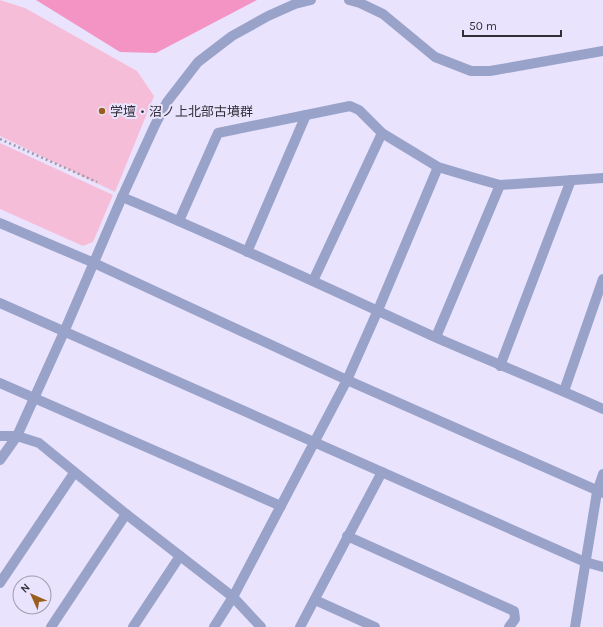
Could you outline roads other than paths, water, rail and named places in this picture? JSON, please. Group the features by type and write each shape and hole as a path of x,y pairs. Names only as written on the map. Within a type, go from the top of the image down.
{"street":[{"path":"0,460 17,436 94,264 122,197 167,102 198,62 232,36 268,16 295,4 311,0"},
{"path":"349,0 360,3 383,14 435,57 471,71 490,70 603,51"},
{"path":"179,221 218,133 350,106 359,110 382,133 438,167 500,185 603,178"},
{"path":"247,252 306,114"},
{"path":"313,281 382,133"},
{"path":"214,627 233,597 347,380 438,167"},
{"path":"500,366 571,180"},
{"path":"436,337 500,185"},
{"path":"122,197 179,221 500,366 564,391 603,409"},
{"path":"0,223 94,264 347,380 600,492"},
{"path":"564,391 603,279"},
{"path":"0,303 585,562 603,567"},
{"path":"0,383 281,506"},
{"path":"0,436 17,436 39,443 74,473 233,597 261,627"},
{"path":"300,627 382,472"},
{"path":"0,583 74,473"},
{"path":"575,627 585,562 603,474"},
{"path":"51,627 126,514"},
{"path":"347,536 514,611 514,619 509,627"},
{"path":"133,627 180,556"},
{"path":"315,600 375,627"}],"place":[{"name":"学壇・沼ノ上北部古墳群","path":"102,111"}]}
